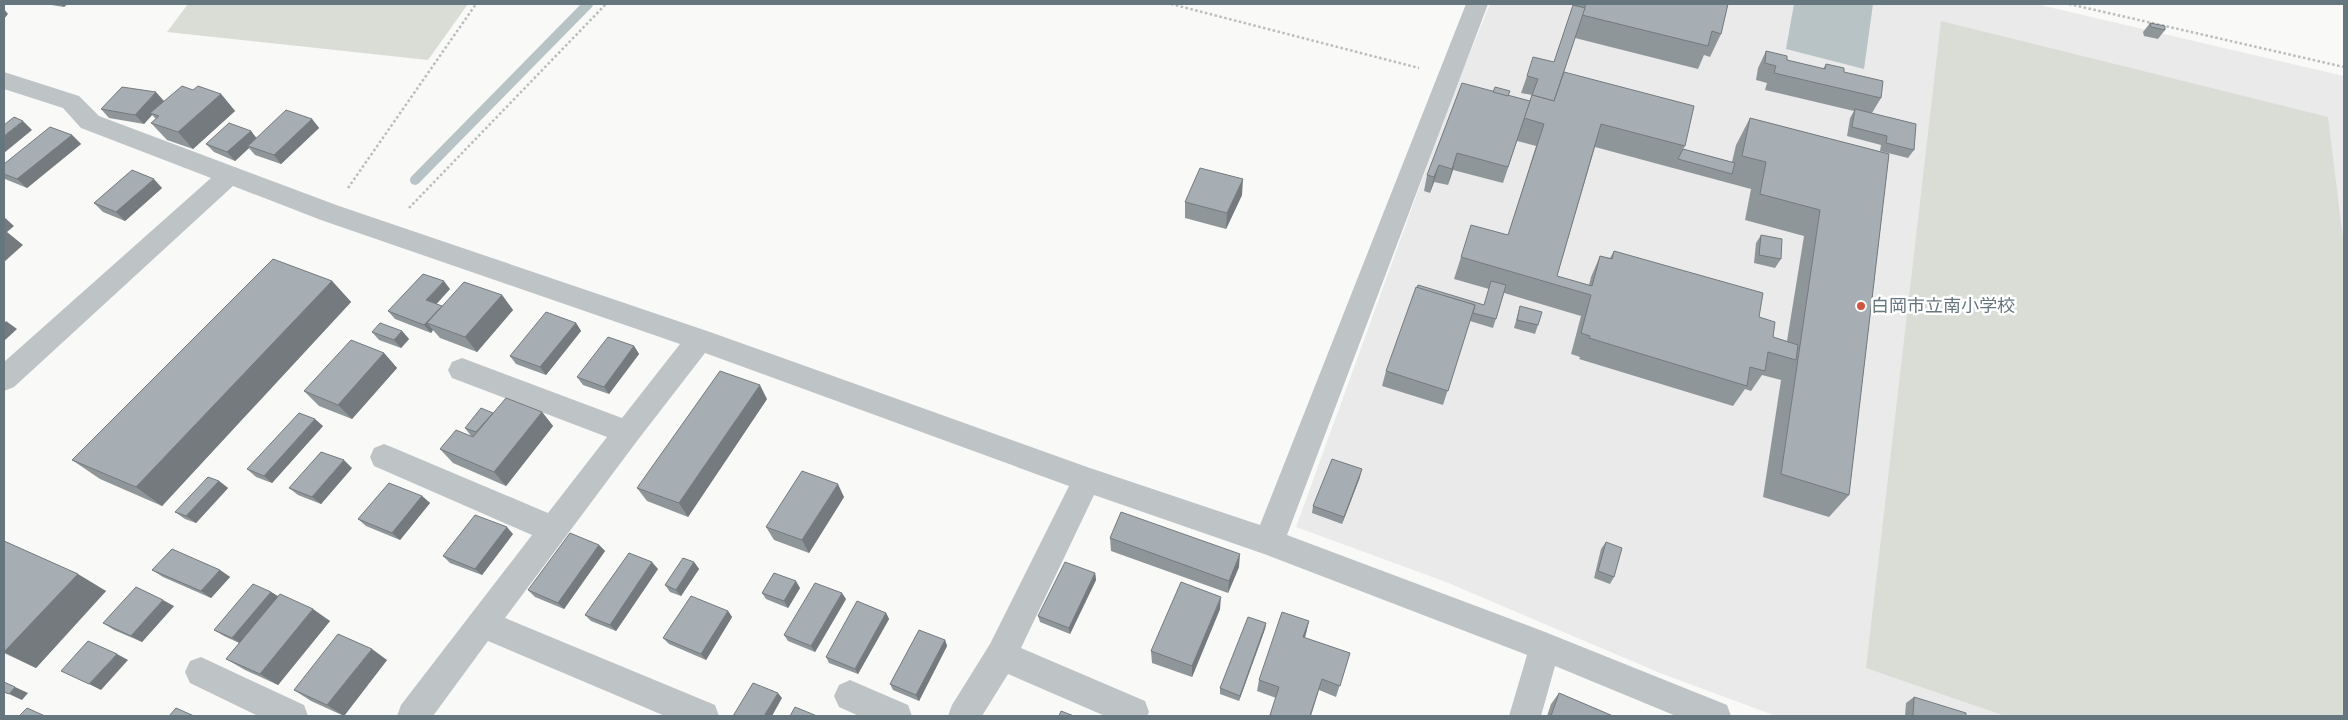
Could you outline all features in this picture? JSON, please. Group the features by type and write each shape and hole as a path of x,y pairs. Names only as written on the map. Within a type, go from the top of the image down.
{"street":[{"path":"1269,542 1477,4"},
{"path":"4,80 71,102 90,122 330,213 700,340 1087,480 1269,542 1545,648 1714,716"},
{"path":"4,379 231,174"},
{"path":"412,716 627,432 700,340"},
{"path":"462,370 627,432"},
{"path":"384,457 554,530"},
{"path":"964,716 1000,655 1087,480"},
{"path":"483,624 702,716"},
{"path":"1525,716 1545,648"},
{"path":"1000,655 1133,712"},
{"path":"201,672 292,716"},
{"path":"850,696 896,716"}],"path":[{"path":"330,213 476,4"},
{"path":"386,232 606,4"},
{"path":"1172,4 1448,76"},
{"path":"2068,4 2344,67"}],"shaded area":[{"path":"188,4 468,4 428,60 167,32"},
{"name":"白岡市立南小学校","path":"1490,4 2036,4 2344,76 2344,716 1776,716 1660,673 1446,582 1296,527 1457,84"},
{"path":"1794,4 1873,4 1864,69 1786,49"},
{"path":"1941,21 2328,117 2344,247 2344,716 2005,716 1866,668"}],"building":[{"path":"1586,4 1728,4 1721,34 1712,31 1708,46 1582,15"},
{"path":"1573,5 1585,8 1554,101 1532,95 1538,79 1527,76 1533,57 1554,62"},
{"path":"2150,23 2165,26 2165,30 2151,27"},
{"path":"1766,51 1787,56 1787,60 1825,69 1826,64 1844,68 1844,72 1883,81 1881,98 1774,73 1776,66 1765,63"},
{"path":"1564,72 1694,106 1685,146 1601,124 1557,276 1592,286 1600,256 1612,259 1614,251 1763,293 1759,317 1775,322 1773,337 1798,345 1796,360 1768,352 1765,371 1750,367 1747,386 1589,338 1590,336 1581,333 1591,295 1461,257 1471,225 1508,235 1544,124 1524,118 1532,95 1554,101"},
{"path":"1462,83 1530,101 1508,167 1457,153 1452,169 1439,165 1434,177 1427,175"},
{"path":"182,86 193,90 198,86 221,94 178,132 151,123 159,116 150,113"},
{"path":"122,87 156,92 135,115 101,109"},
{"path":"1495,87 1510,91 1508,96 1493,92"},
{"path":"1855,109 1916,124 1914,150 1886,143 1887,136 1852,127"},
{"path":"286,110 312,119 274,155 248,146"},
{"path":"14,117 23,121 4,136 4,125"},
{"path":"1750,118 1889,154 1849,495 1781,474 1820,210 1760,194 1766,162 1742,156"},
{"path":"229,123 251,131 227,152 206,144"},
{"path":"50,127 72,135 17,179 4,174 4,164"},
{"path":"1683,149 1735,163 1732,174 1678,159"},
{"path":"1200,168 1243,179 1227,213 1185,202"},
{"path":"132,170 154,179 116,212 94,203"},
{"path":"1761,235 1782,239 1781,259 1759,255"},
{"path":"273,259 332,281 136,487 72,460"},
{"path":"423,274 444,281 426,300 442,306 424,325 388,311"},
{"path":"1491,281 1506,285 1496,319 1473,313 1475,305 1417,288 1418,285 1484,305"},
{"path":"464,282 502,295 465,337 427,323"},
{"path":"1416,287 1475,305 1448,391 1386,371"},
{"path":"1520,306 1542,312 1538,325 1517,320"},
{"path":"546,312 576,323 540,367 510,356"},
{"path":"380,323 402,331 394,340 372,332"},
{"path":"608,337 634,346 604,387 577,377"},
{"path":"351,340 384,353 338,405 304,391"},
{"path":"720,371 760,385 679,503 637,488"},
{"path":"506,398 542,412 494,472 440,449 456,430 473,437"},
{"path":"481,408 493,413 476,432 465,428"},
{"path":"299,413 315,419 264,476 247,469"},
{"path":"321,452 344,460 312,497 289,488"},
{"path":"1332,459 1362,469 1344,517 1313,506"},
{"path":"802,471 838,484 802,540 766,527"},
{"path":"208,477 219,481 186,516 175,512"},
{"path":"389,483 422,496 392,533 358,519"},
{"path":"1121,512 1240,554 1229,581 1110,538"},
{"path":"475,515 507,527 475,569 443,556"},
{"path":"570,533 599,545 558,603 528,590"},
{"path":"4,541 78,574 4,652"},
{"path":"1606,542 1622,548 1614,577 1598,571"},
{"path":"172,549 220,570 201,591 152,570"},
{"path":"629,553 652,562 610,625 585,615"},
{"path":"683,558 694,562 676,590 665,585"},
{"path":"1065,562 1095,573 1069,628 1038,616"},
{"path":"774,573 796,581 784,601 762,593"},
{"path":"1181,582 1221,597 1192,666 1151,651"},
{"path":"815,583 842,593 811,646 784,635"},
{"path":"253,584 271,592 232,638 214,630"},
{"path":"136,587 163,600 131,636 103,623"},
{"path":"280,594 313,609 260,674 226,659"},
{"path":"691,596 728,611 701,654 663,638"},
{"path":"857,601 886,613 855,669 826,657"},
{"path":"1282,612 1309,621 1303,637 1350,653 1340,686 1322,679 1310,716 1270,715 1279,687 1259,680"},
{"path":"1248,617 1266,623 1240,696 1220,688"},
{"path":"919,630 945,640 916,695 890,684"},
{"path":"338,634 372,649 327,705 294,690"},
{"path":"88,641 117,654 89,684 61,671"},
{"path":"4,682 15,687 9,694 4,692"},
{"path":"753,683 778,693 764,716 733,716"},
{"path":"1559,693 1613,716 1551,716"},
{"path":"1914,697 1966,713 1966,716 1913,716"},
{"path":"795,707 817,716 790,716"},
{"path":"27,708 45,716 19,716"},
{"path":"176,708 194,716 169,716"},
{"path":"1061,711 1074,716 1059,716"}],"waterway":[{"path":"415,180 588,4"}],"place":[{"name":"白岡市立南小学校","path":"1861,306"}]}
